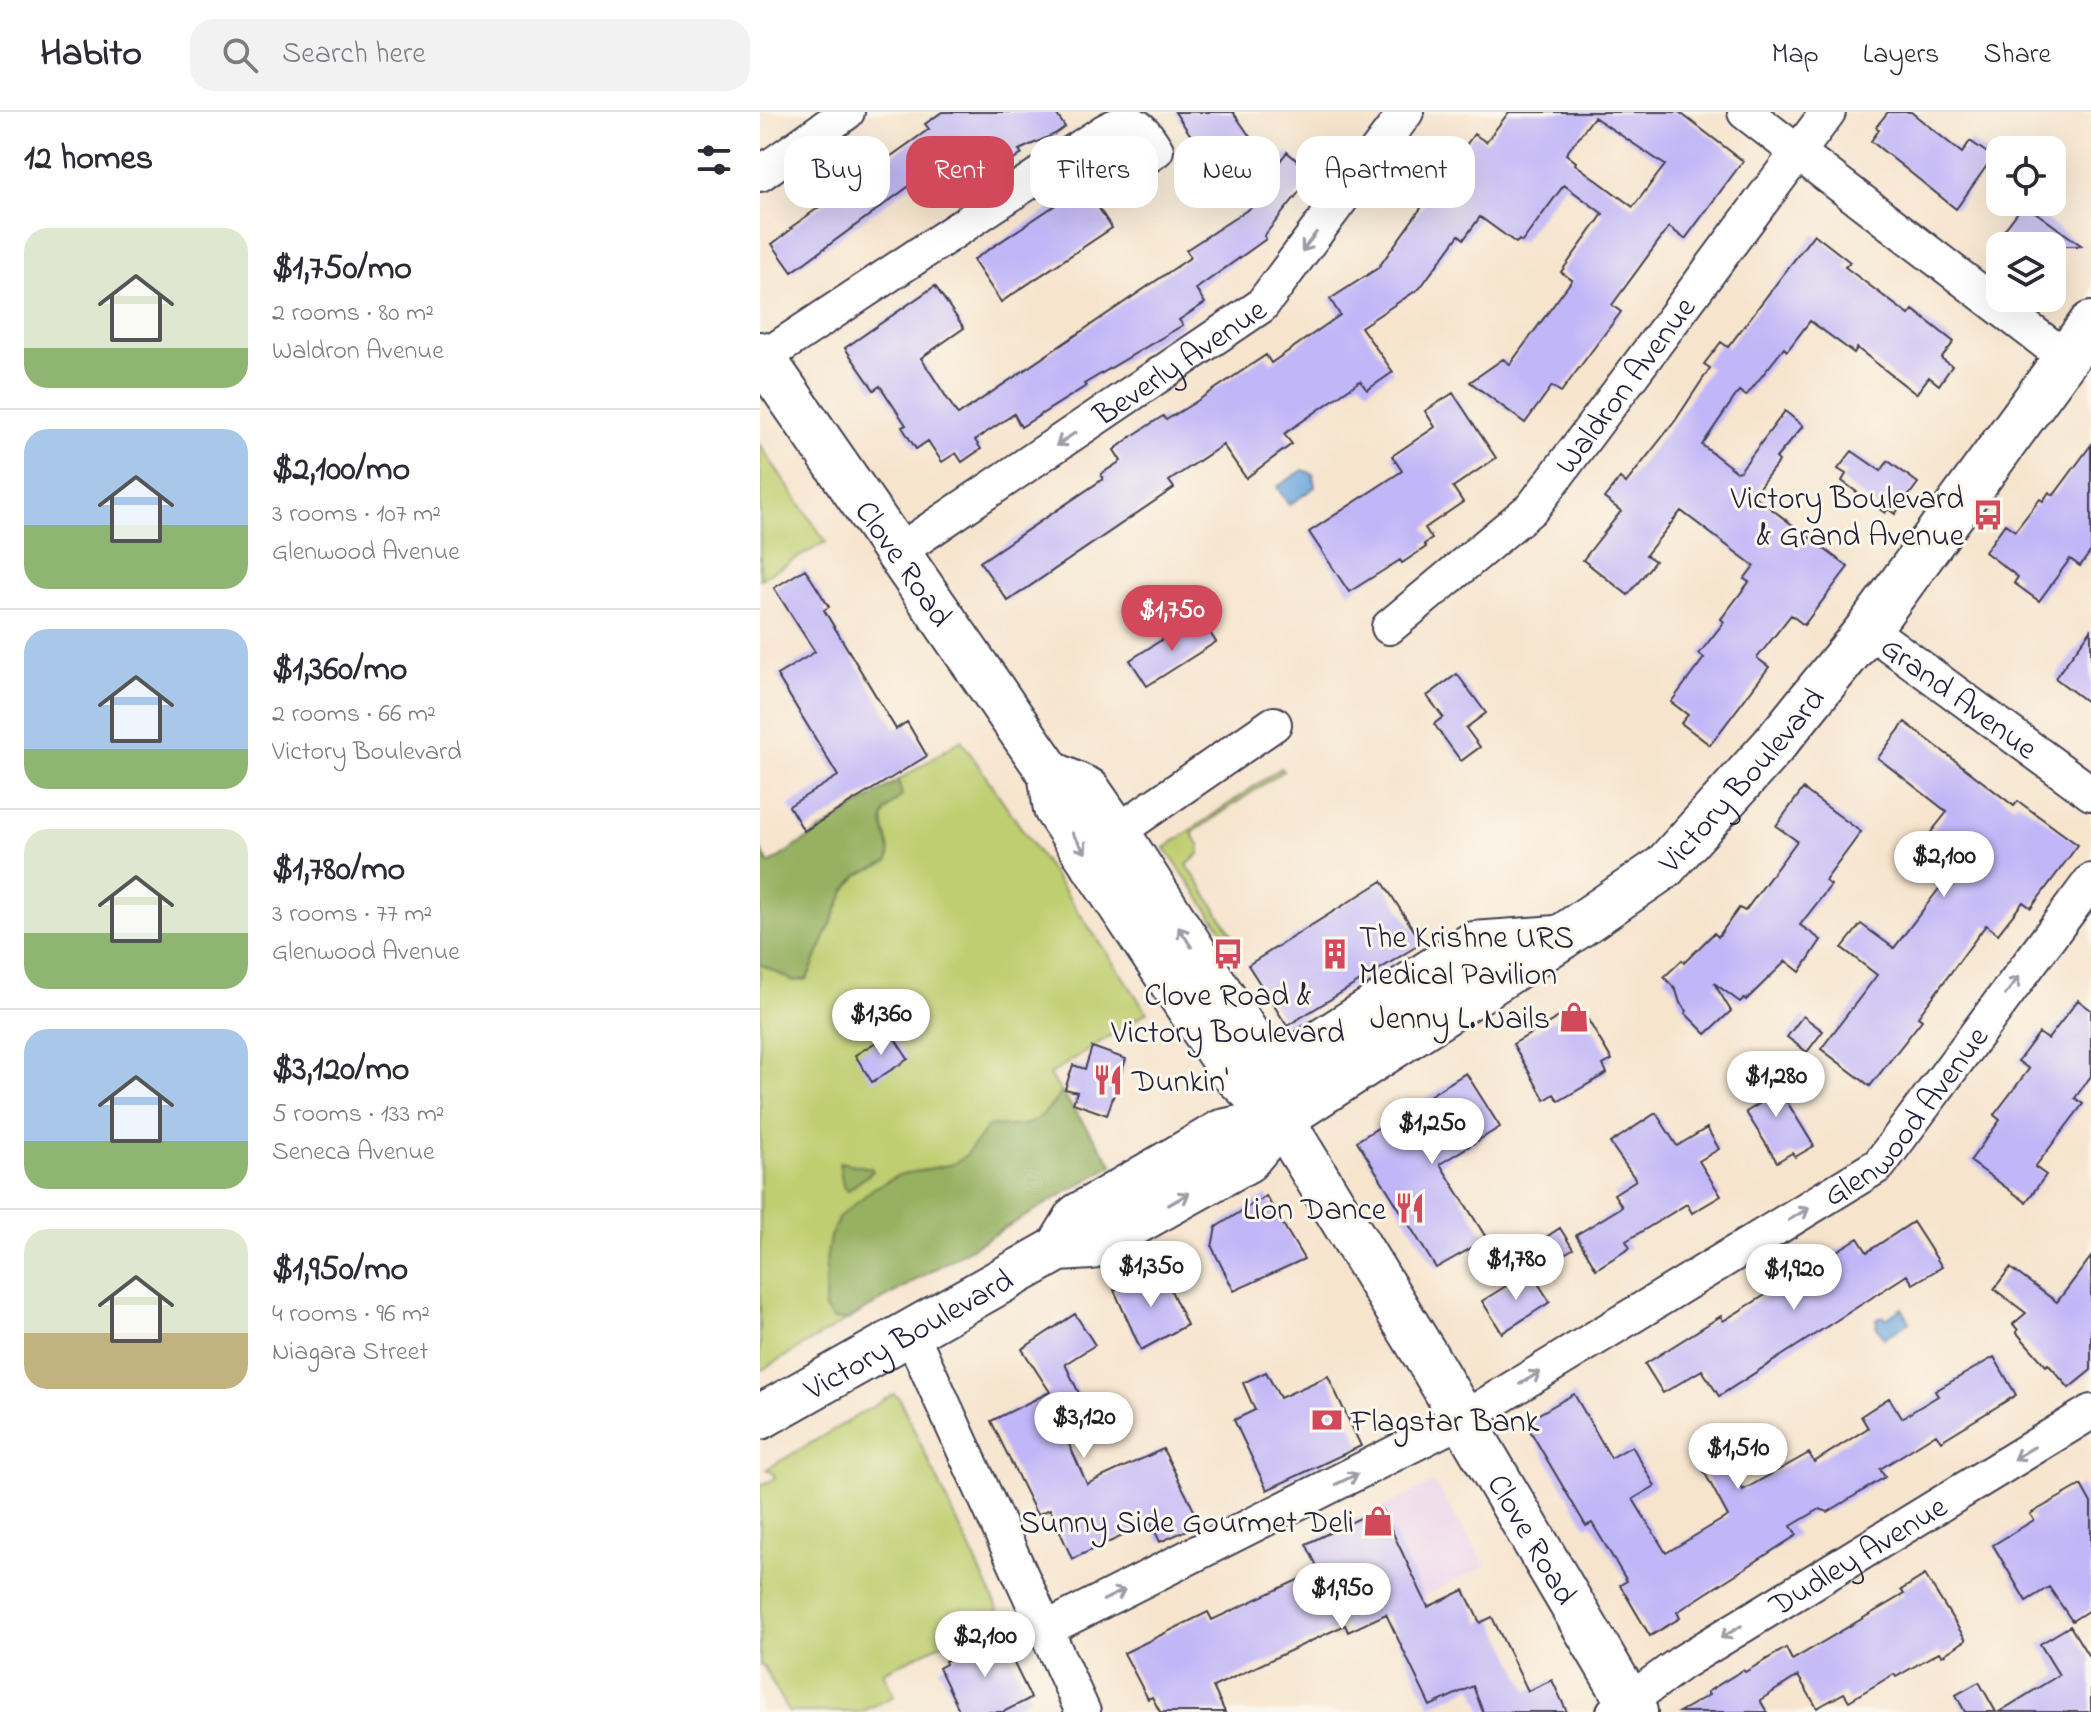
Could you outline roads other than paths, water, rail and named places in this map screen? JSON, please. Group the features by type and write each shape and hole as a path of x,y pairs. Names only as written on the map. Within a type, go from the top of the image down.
{"main road":[{"name":"Victory Boulevard","path":"760,1417 1058,1249 1078,1216 1222,1132 1281,1119 1562,937 1664,867 1773,746 1868,629 2079,341"},
{"name":"Clove Road","path":"761,356 1050,773 1056,809 1231,1071 1281,1119"},
{"name":"Clove Road","path":"1050,773 1088,790 1262,1058 1281,1119 1463,1419 1626,1708"},
{"path":"1268,1076 1474,944 1562,937"}],"street":[{"path":"760,174 847,112"},
{"name":"Beverly Avenue","path":"896,553 1261,306 1406,112"},
{"path":"1745,112 2079,341"},
{"name":"Waldron Avenue","path":"1389,627 1533,507 1828,112"},
{"path":"761,356 1030,181"},
{"name":"Grand Avenue","path":"1868,629 2091,793"},
{"path":"1117,832 1274,724"},
{"name":"Glenwood Avenue","path":"1044,1630 1463,1419 1879,1165 2091,881"},
{"path":"911,1333 1083,1712"},
{"name":"Dudley Avenue","path":"1626,1708 1681,1663 2091,1412"}],"water":[{"path":"1303,470 1313,474 1315,487 1289,505 1277,487"},
{"path":"1902,1308 1910,1322 1884,1338 1876,1320 1883,1316 1886,1319"}],"place":[{"name":"Victory Boulevard & Grand Avenue","path":"1988,515"},
{"name":"Clove Road & Victory Boulevard","path":"1228,954"},
{"name":"The Krishne URS Medical Pavilion","path":"1335,954"},
{"name":"Jenny L. Nails","path":"1574,1017"},
{"name":"Dunkin'","path":"1108,1080"},
{"name":"Lion Dance","path":"1410,1208"},
{"name":"Flagstar Bank","path":"1327,1420"},
{"name":"Sunny Side Gourmet Deli","path":"1378,1521"}]}
